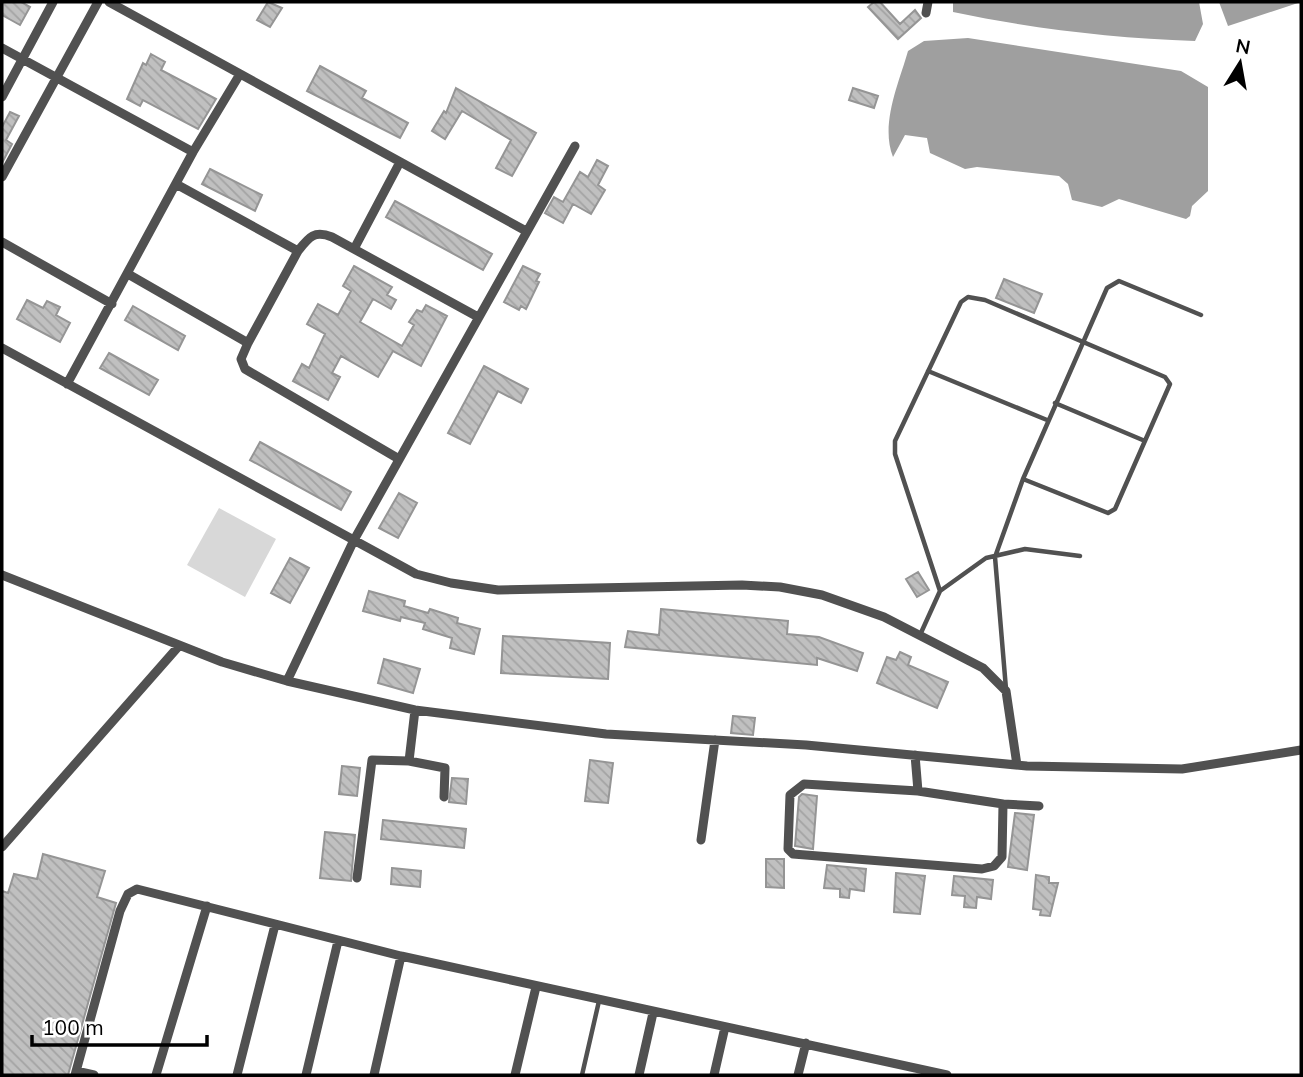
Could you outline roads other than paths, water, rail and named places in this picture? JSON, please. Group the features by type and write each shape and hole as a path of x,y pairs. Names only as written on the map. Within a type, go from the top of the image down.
{"street":[{"path":"2,97 53,2"},
{"path":"2,177 98,2"},
{"path":"109,2 526,231"},
{"path":"926,13 928,2"},
{"path":"2,48 193,152"},
{"path":"67,384 193,152 240,74"},
{"path":"287,681 354,540 575,146"},
{"path":"354,249 400,162"},
{"path":"176,184 298,251"},
{"path":"399,460 245,369 241,359 248,343 298,251 310,236 321,233 478,317"},
{"path":"2,242 112,304"},
{"path":"128,274 248,343"},
{"path":"2,348 416,574 451,583 498,590 690,584 780,587 822,595 859,608 983,668 1006,691 1017,765"},
{"path":"2,575 178,647 287,681 415,710 606,734 915,755 1017,765 1182,769 1301,750"},
{"path":"2,847 178,647"},
{"path":"409,761 415,710"},
{"path":"701,840 715,740"},
{"path":"915,755 918,791"},
{"path":"357,878 369,766 372,760 409,761 446,768 444,797"},
{"path":"1003,804 1002,857 989,868 793,854 788,849 790,795 804,784 918,791 1003,804 1039,806"},
{"path":"94,1075 76,1073 120,911 128,894 137,888 401,956 653,1013 806,1043 926,1073 947,1075"},
{"path":"156,1075 208,906"},
{"path":"237,1075 275,925"},
{"path":"306,1075 338,941"},
{"path":"374,1075 401,956"},
{"path":"515,1075 536,987"},
{"path":"639,1075 653,1013"},
{"path":"714,1075 725,1027"},
{"path":"798,1075 806,1043"}],"lane":[{"path":"1006,691 995,557 1023,479 1107,288 1119,281 1201,315"},
{"path":"940,591 895,454 895,441 961,302 968,297 985,300 1165,377 1170,384 1115,509 1108,513 1023,479"},
{"path":"928,372 1048,420"},
{"path":"1055,403 1145,441"},
{"path":"919,635 940,591 986,558 1025,549 1080,556"},
{"path":"582,1075 599,1001"}]}
